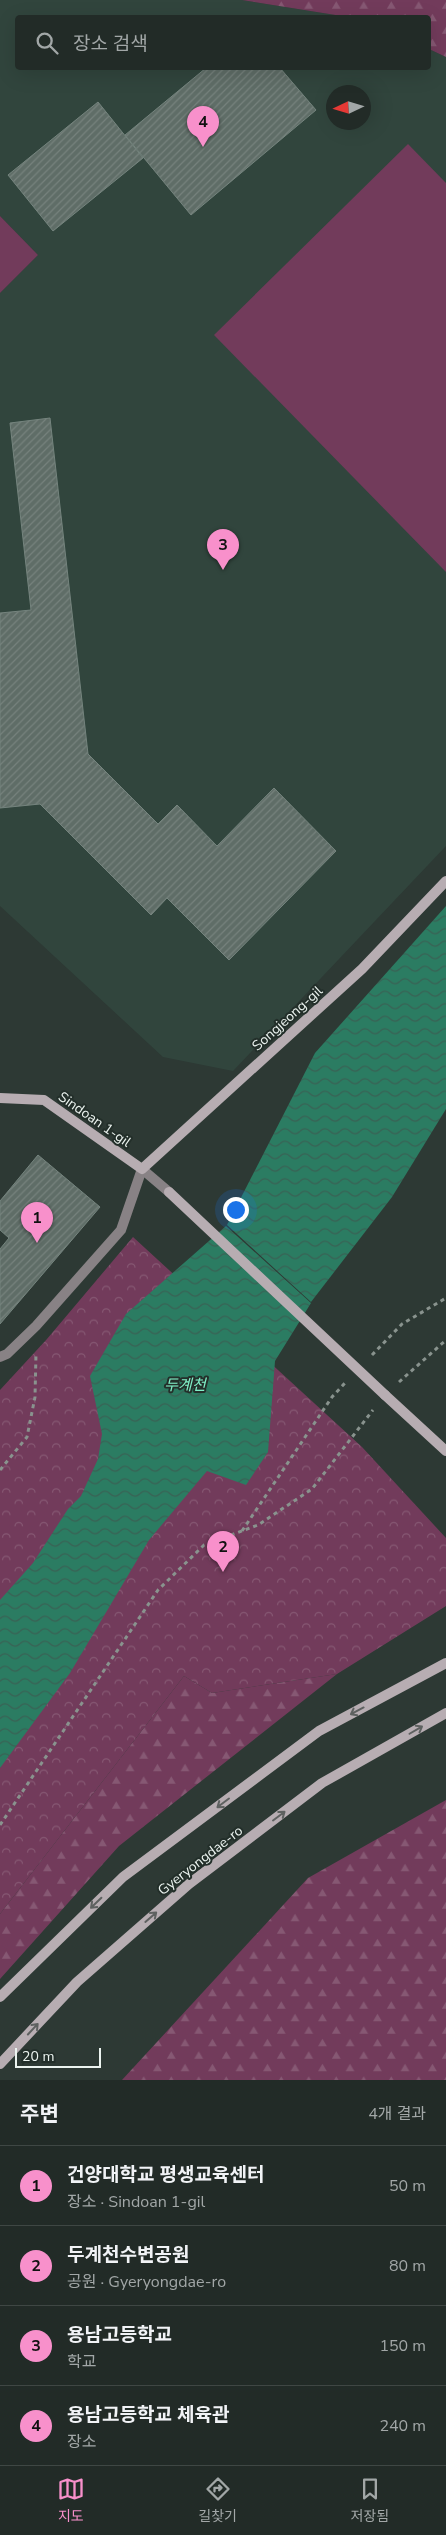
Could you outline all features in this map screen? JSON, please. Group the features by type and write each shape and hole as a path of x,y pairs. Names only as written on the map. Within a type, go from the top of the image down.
{"street":[{"name":"Songjeong-gil","path":"142,1169 362,969 446,881"},
{"name":"Sindoan 1-gil","path":"0,1098 44,1100 142,1169"},
{"path":"0,1357 6,1354 36,1326 121,1230 142,1169 169,1192 446,1452"},
{"path":"0,1997 123,1877 319,1731 445,1663"},
{"name":"Gyeryongdae-ro","path":"0,2064 76,1982 189,1884 322,1784 446,1713"}],"path":[{"path":"370,1357 402,1324 446,1298"},
{"path":"0,1470 27,1437 35,1397 36,1326"},
{"path":"0,1824 158,1590 204,1545 258,1525 312,1489 385,1395 446,1340"},
{"path":"242,1531 332,1397 351,1377"}],"shaded area":[{"path":"0,0 242,0 336,15 15,15 15,70 431,70 431,50 446,57 446,846 233,1071 163,1057 0,906 0,293 38,255 0,216"}],"green space":[{"path":"242,0 446,0 446,57 431,50 431,15 336,15"},
{"path":"408,144 446,183 446,572 214,335"},
{"path":"0,216 38,255 0,293"},
{"path":"133,1237 362,1447 446,1538 446,1606 337,1674 212,1693 184,1676 0,1914 0,1390 47,1339"},
{"path":"337,1674 119,1846 0,1979 0,1914 184,1676 212,1693"},
{"path":"446,1800 446,2080 122,2080 308,1878"}],"water":[{"path":"446,906 446,1109 392,1197 311,1302 227,1225 315,1053"},
{"name":"두계천","path":"226,1226 311,1303 275,1361 268,1452 246,1485 207,1471 149,1540 70,1673 0,1768 0,1600 33,1563 68,1509 81,1496 98,1459 102,1434 90,1376 126,1314"}],"building":[{"path":"204,70 282,70 316,110 191,215 125,135"},
{"path":"98,102 143,158 53,231 8,175"},
{"path":"50,418 88,754 158,824 177,805 217,846 274,788 336,851 229,960 167,898 151,915 40,804 0,808 0,613 31,610 10,423"},
{"path":"38,1155 100,1207 0,1324 0,1249 9,1238 0,1230 0,1201"}],"place":[{"name":"용남고등학교 체육관","path":"203,147"},
{"name":"용남고등학교","path":"223,570"},
{"name":"건양대학교 평생교육센터","path":"37,1243"},
{"name":"두계천수변공원","path":"223,1572"}]}
